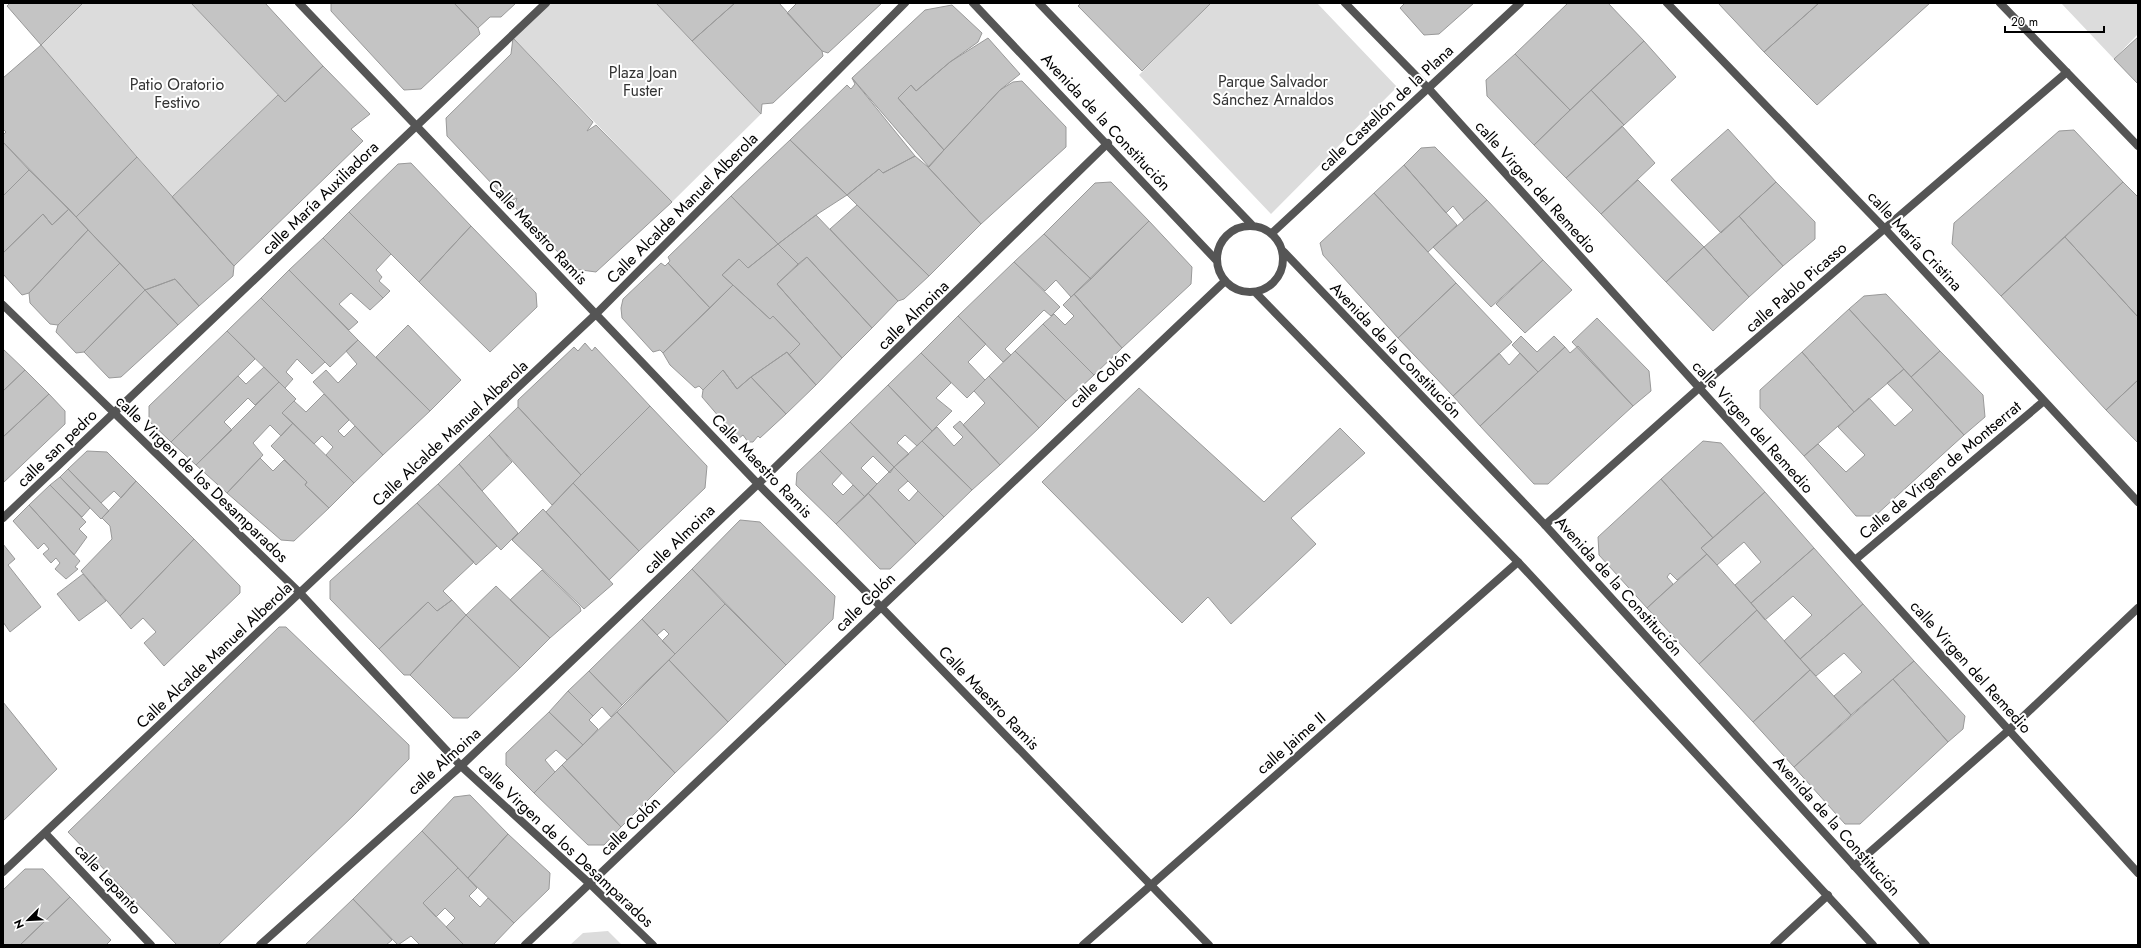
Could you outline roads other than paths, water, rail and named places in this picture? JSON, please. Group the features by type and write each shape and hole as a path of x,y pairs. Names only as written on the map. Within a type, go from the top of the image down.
{"street":[{"name":"Calle Maestro Ramis","path":"299,3 417,124 758,484 881,607 1209,945"},
{"name":"calle María Auxiliadora","path":"114,413 546,3"},
{"name":"Calle Alcalde Manuel Alberola","path":"3,872 596,314 906,3"},
{"name":"Avenida de la Constitución","path":"973,3 1108,143 1216,261"},
{"name":"Avenida de la Constitución","path":"1039,3 1252,225"},
{"name":"calle Virgen del Remedio","path":"1345,3 1428,88 2138,873"},
{"name":"calle Castellón de la Plana","path":"1272,233 1520,3"},
{"name":"calle María Cristina","path":"1667,3 1885,229 2138,502"},
{"path":"2000,3 2138,146"},
{"name":"calle Pablo Picasso","path":"1545,525 1699,388 2067,72"},
{"name":"calle Almoina","path":"260,945 461,766 758,484 1108,143"},
{"path":"1252,225 1263,227 1272,233 1280,242 1284,252 1284,263 1281,274 1270,286 1255,292 1244,292 1233,288 1219,271 1216,261 1218,250 1223,239 1230,231 1240,226 1252,225"},
{"name":"Avenida de la Constitución","path":"1284,252 1545,525 1926,945"},
{"name":"calle Colón","path":"525,945 1225,280"},
{"path":"1255,292 1518,562 1873,945"},
{"name":"calle Virgen de los Desamparados","path":"3,306 300,593 461,766 590,884 653,945"},
{"name":"Calle de Virgen de Montserrat","path":"1855,560 2044,401"},
{"name":"calle san pedro","path":"3,518 114,413"},
{"name":"calle Jaime II","path":"1083,945 1518,562"},
{"path":"1854,866 2009,730 2138,608"},
{"name":"calle Lepanto","path":"45,833 151,945"},
{"path":"1774,945 1828,895"}],"park label":[{"name":"Plaza Joan Fuster","path":"643,81"},
{"name":"Parque Salvador Sánchez Arnaldos","path":"1273,90"},
{"name":"Patio Oratorio Festivo","path":"177,93"}]}
